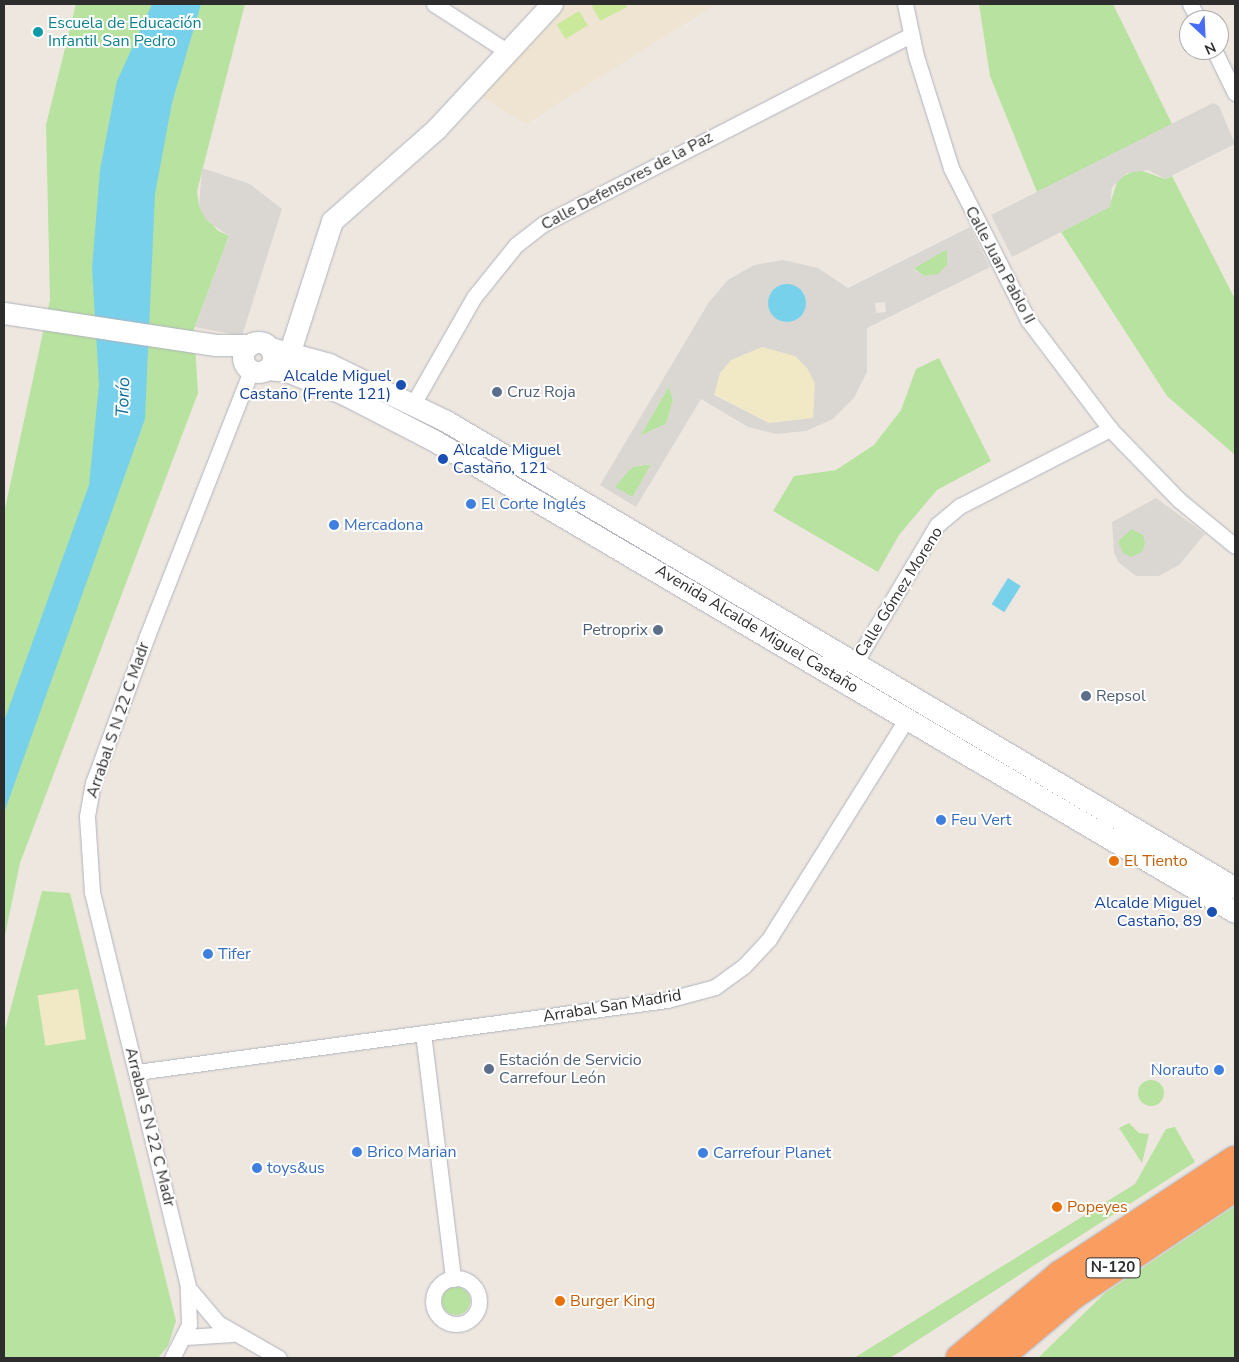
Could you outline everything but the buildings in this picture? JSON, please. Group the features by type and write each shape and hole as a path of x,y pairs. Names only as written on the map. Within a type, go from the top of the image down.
{"highway":[{"name":"N-120","path":"960,1358 1060,1275 1235,1160"},
{"name":"N-120","path":"998,1358 1073,1295 1235,1187"}],"main road":[{"path":"262,357 332,221 437,128 505,50 552,4"},
{"name":"Avenida Alcalde Miguel Castaño","path":"4,312 216,345 262,357 413,404 942,713 1235,888"},
{"name":"Avenida Alcalde Miguel Castaño","path":"262,357 287,371 344,394 435,441 1235,912"}],"street":[{"path":"434,4 505,50"},
{"name":"Calle Juan Pablo II","path":"905,4 911,35 951,168 1000,270 1028,320 1110,429 1179,500 1235,546"},
{"name":"Calle Defensores de la Paz","path":"413,404 474,296 516,245 543,224 911,35"},
{"path":"1219,60 1235,94"},
{"name":"Arrabal S N 22 C Madr","path":"172,1358 186,1337 190,1314 188,1286 92,892 87,816 93,783 143,645 262,357"},
{"name":"Calle Gómez Moreno","path":"815,663 833,667 855,663 937,525 967,501 1110,429"},
{"path":"887,682 907,718 942,713"},
{"name":"Arrabal San Madrid","path":"137,1072 667,1000 715,987 744,966 769,939 907,718"},
{"path":"423,1033 453,1279"},
{"name":"Arrabal S N 22 C Madr","path":"188,1286 205,1313 236,1335 279,1358"},
{"name":"Arrabal S N 22 C Madr","path":"186,1337 214,1332 236,1335"}],"shaded area":[{"path":"568,4 716,4 526,124 480,96 505,64"},
{"path":"1213,103 1219,106 1235,144 1165,179 1148,170 1127,173 1112,187 1110,207 1012,257 991,215"},
{"path":"202,168 250,184 282,209 242,336 195,327 229,236 206,220 199,206"},
{"path":"970,227 990,267 867,328 867,372 854,398 833,419 806,431 776,434 748,427 701,399 636,507 600,485 709,302 728,280 754,265 783,260 818,268 848,288","holes":["947,249 947,265 938,274 924,276 913,269","775,288 803,292 806,304 796,319 784,321 774,315 769,298","885,302 886,312 876,313 875,303","762,347 795,356 807,368 815,384 813,418 769,423 714,395 720,373 731,360","669,386 673,401 666,424 640,436","651,464 633,497 615,487 632,467"]},
{"path":"1156,498 1205,534 1179,565 1159,576 1136,576 1118,562 1114,552 1112,522","holes":["1131,529 1143,535 1145,544 1142,552 1131,557 1123,553 1118,542"]}],"green space":[{"path":"76,4 245,4 197,191 199,206 217,230 229,236 194,329 198,393 20,863 4,940 4,513 50,300 46,125"},
{"path":"591,4 625,4 627,7 600,21"},
{"path":"979,4 1113,4 1172,124 1037,192 990,76"},
{"path":"579,11 588,26 565,39 557,24"},
{"path":"1137,169 1165,179 1172,176 1235,299 1235,455 1167,396 1061,232 1109,207 1118,179"},
{"path":"947,249 947,265 938,275 924,276 912,267"},
{"path":"939,358 991,461 937,490 899,535 878,572 773,511 794,476 836,470 874,445 901,410 916,369"},
{"path":"669,386 673,401 666,424 640,436"},
{"path":"652,464 632,498 614,487 632,467"},
{"path":"1132,529 1142,533 1146,543 1142,553 1132,557 1122,553 1118,543 1122,533"},
{"path":"42,891 70,893 176,1321 168,1346 158,1358 4,1358 4,1033"},
{"path":"1151,1080 1160,1084 1164,1093 1160,1102 1151,1106 1142,1102 1138,1093 1142,1084"},
{"path":"1129,1123 1139,1133 1149,1134 1142,1163 1119,1128"},
{"path":"1175,1127 1195,1162 890,1358 854,1358 1135,1184 1166,1129"},
{"path":"1235,1206 1235,1358 1038,1358 1105,1293"},
{"path":"456,1287 466,1291 470,1301 466,1311 456,1315 446,1311 442,1301 446,1291"}],"sand":[{"path":"762,347 795,356 807,368 815,384 814,418 769,423 714,394 720,373 731,360"},
{"path":"78,989 86,1039 45,1046 38,995"}],"water":[{"name":"Torío","path":"152,4 201,4 172,103 155,194 145,419 4,813 4,721 89,485 99,384 92,268 100,170 117,81"},
{"path":"787,284 800,290 806,303 800,316 787,322 774,316 768,303 774,290"},
{"path":"1008,578 1021,586 1004,612 992,604"}],"place":[{"name":"Escuela de Educación Infantil San Pedro","path":"38,32"},
{"name":"Alcalde Miguel Castaño (Frente 121)","path":"401,385"},
{"name":"Cruz Roja","path":"497,392"},
{"name":"Alcalde Miguel Castaño, 121","path":"443,459"},
{"name":"El Corte Inglés","path":"471,504"},
{"name":"Mercadona","path":"334,525"},
{"name":"Petroprix","path":"658,630"},
{"name":"Repsol","path":"1086,696"},
{"name":"Feu Vert","path":"941,820"},
{"name":"El Tiento","path":"1114,861"},
{"name":"Alcalde Miguel Castaño, 89","path":"1212,912"},
{"name":"Tifer","path":"208,954"},
{"name":"Estación de Servicio Carrefour León","path":"489,1069"},
{"name":"Norauto","path":"1219,1070"},
{"name":"Brico Marian","path":"357,1152"},
{"name":"Carrefour Planet","path":"703,1153"},
{"name":"toys&us","path":"257,1168"},
{"name":"Popeyes","path":"1057,1207"},
{"name":"Burger King","path":"560,1301"}]}
